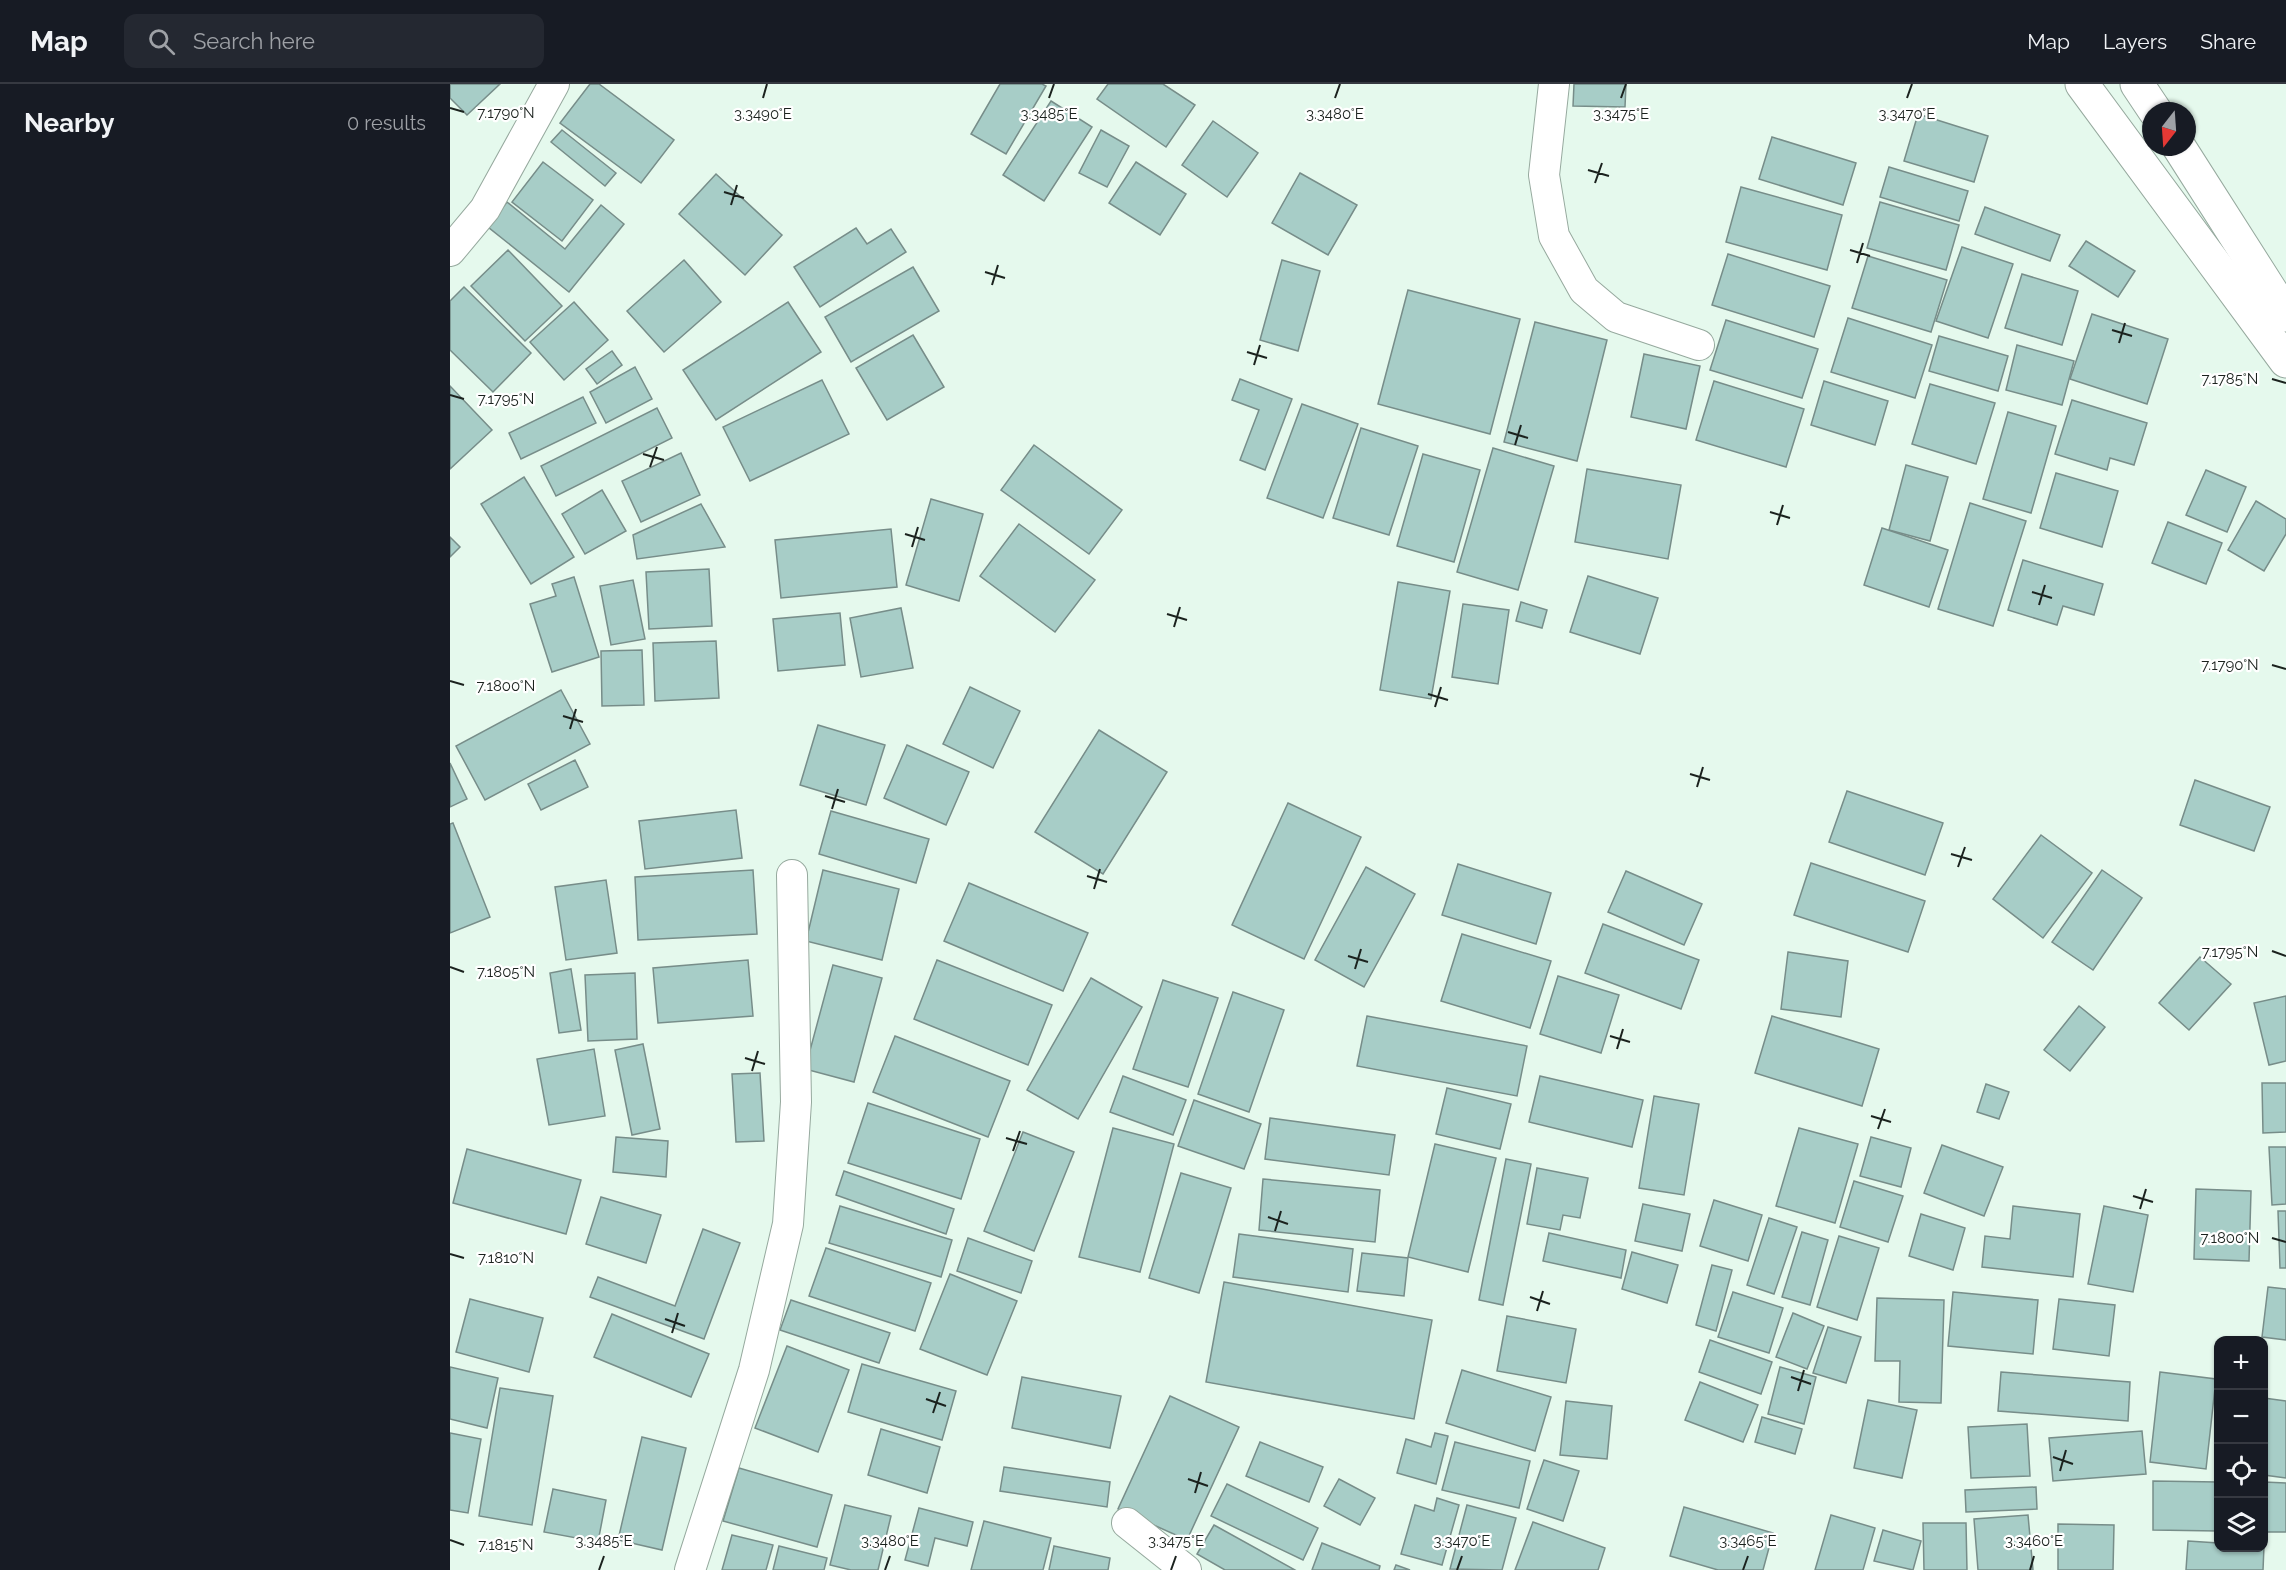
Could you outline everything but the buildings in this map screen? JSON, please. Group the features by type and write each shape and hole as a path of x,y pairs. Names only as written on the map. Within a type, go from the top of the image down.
{"street":[{"path":"450,251 485,209 554,84"},
{"path":"1554,84 1544,175 1554,236 1584,290 1616,317 1699,345"},
{"path":"2082,84 2286,361"},
{"path":"2137,84 2149,102"},
{"path":"2185,156 2286,315"},
{"path":"690,1570 754,1370 788,1224 796,1102 792,875"},
{"path":"1127,1523 1186,1570"}]}
